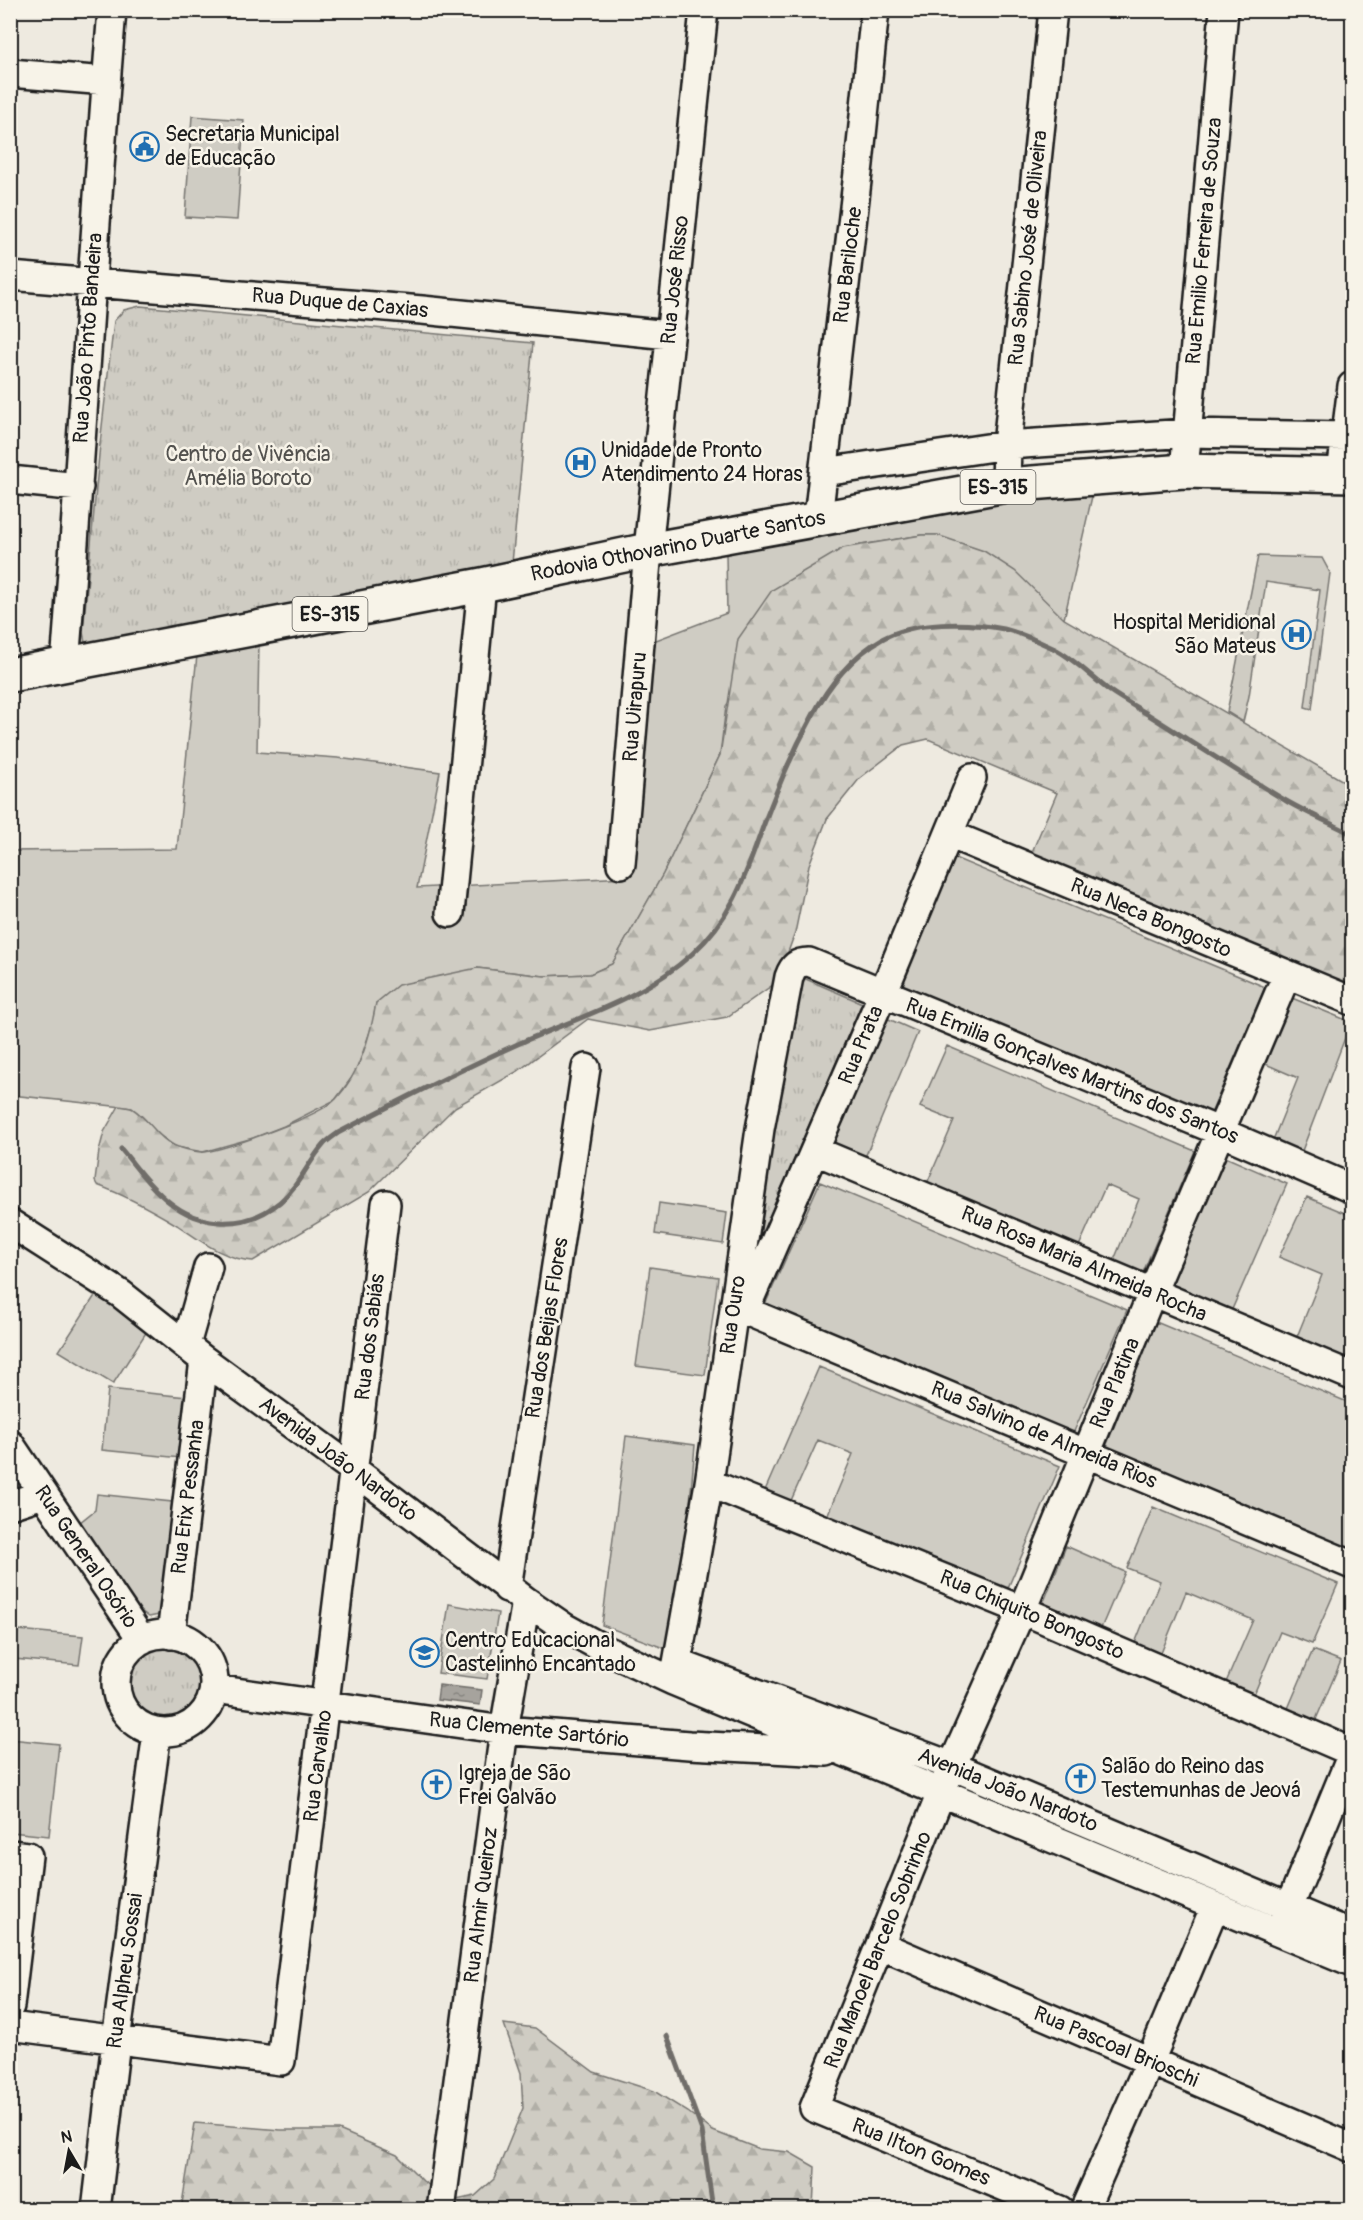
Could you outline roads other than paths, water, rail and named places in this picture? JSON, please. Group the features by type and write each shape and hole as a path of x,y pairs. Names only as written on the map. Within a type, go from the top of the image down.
{"main road":[{"name":"Rodovia Othovarino Duarte Santos","path":"10,675 482,585 648,550 1006,485 1184,471 1347,474"}],"street":[{"name":"Rua João Pinto Bandeira","path":"65,665 112,10"},
{"name":"Rua José Risso","path":"648,550 704,10"},
{"name":"Rua Bariloche","path":"818,518 860,164 875,10"},
{"name":"Rua Sabino José de Oliveira","path":"1006,485 1007,445 1053,10"},
{"name":"Rua Emilio Ferreira de Souza","path":"1184,471 1224,10"},
{"path":"10,73 106,81"},
{"name":"Rua Duque de Caxias","path":"10,276 410,309 669,335"},
{"path":"1347,474 1353,386"},
{"path":"824,472 1007,445 1188,433 1349,434"},
{"path":"10,480 79,487"},
{"name":"Rua Uirapuru","path":"621,864 648,550"},
{"path":"450,913 482,585"},
{"name":"Rua Prata","path":"740,1308 816,1151 972,778"},
{"name":"Rua Neca Bongosto","path":"949,834 1353,1001"},
{"name":"Rua Emilia Gonçalves Martins dos Santos","path":"792,968 798,963 809,962 1353,1189"},
{"name":"Rua Ouro","path":"675,1672 740,1308 760,1129 792,968"},
{"name":"Rua Platina","path":"941,1791 1022,1611 1152,1293 1287,974"},
{"name":"Rua dos Beijas Flores","path":"517,1594 586,1068"},
{"name":"Rua Rosa Maria Almeida Rocha","path":"816,1151 1353,1376"},
{"name":"Rua dos Sabiás","path":"354,1470 386,1204"},
{"name":"Avenida João Nardoto","path":"10,1223 121,1294 517,1594 564,1627 604,1649 952,1766 1353,1934"},
{"name":"Rua Erix Pessanha","path":"171,1635 195,1352 208,1267"},
{"name":"Rua Salvino de Almeida Rios","path":"740,1308 1353,1565"},
{"name":"Rua General Osório","path":"10,1444 142,1640"},
{"name":"Rua Carvalho","path":"116,2041 281,2061 354,1470"},
{"name":"Rua Chiquito Bongosto","path":"709,1483 1022,1611 1353,1753"},
{"path":"10,1505 43,1494"},
{"name":"Rua Almir Queiroz","path":"441,2210 504,1730 517,1594"},
{"path":"161,1634 171,1635 189,1641 204,1653 212,1670 214,1689 212,1700 199,1719 180,1731 147,1730 129,1718 118,1699 116,1678 124,1656 142,1640 161,1634"},
{"name":"Avenida João Nardoto","path":"675,1672 846,1753 1353,1963"},
{"name":"Rua Clemente Sartório","path":"214,1689 504,1730 689,1746 846,1753"},
{"name":"Rua Alpheu Sossai","path":"96,2210 116,2041 158,1732"},
{"path":"1279,1932 1353,1753"},
{"name":"Rua Manoel Barcelo Sobrinho","path":"814,2108 941,1791"},
{"path":"10,1854 28,1856 10,2006"},
{"path":"1084,2210 1215,1906"},
{"name":"Rua Pascoal Brioschi","path":"880,1945 1353,2148"},
{"path":"10,2026 116,2041"},
{"name":"Rua Ilton Gomes","path":"814,2108 1060,2210"}],"water":[{"path":"439,1685 482,1690 480,1705 437,1700"}],"waterway":[{"path":"121,1149 155,1189 173,1205 188,1214 219,1222 234,1222 250,1218 265,1212 287,1196 324,1144 338,1133 474,1064 611,1005 653,983 693,953 710,936 723,918 743,880 792,756 819,704 834,682 851,662 871,646 895,633 910,629 925,626 975,625 1004,629 1047,645 1069,657 1115,694 1253,781 1352,834"},
{"path":"667,2036 702,2131 713,2210"}],"place":[{"name":"Secretaria Municipal de Educação","path":"144,146"},
{"name":"Unidade de Pronto Atendimento 24 Horas","path":"580,462"},
{"name":"Hospital Meridional São Mateus","path":"1297,634"},
{"name":"Centro Educacional Castelinho Encantado","path":"424,1652"},
{"name":"Salão do Reino das Testemunhas de Jeová","path":"1080,1778"},
{"name":"Igreja de São Frei Galvão","path":"437,1785"}],"park label":[{"name":"Centro de Vivência Amélia Boroto","path":"248,466"}]}
